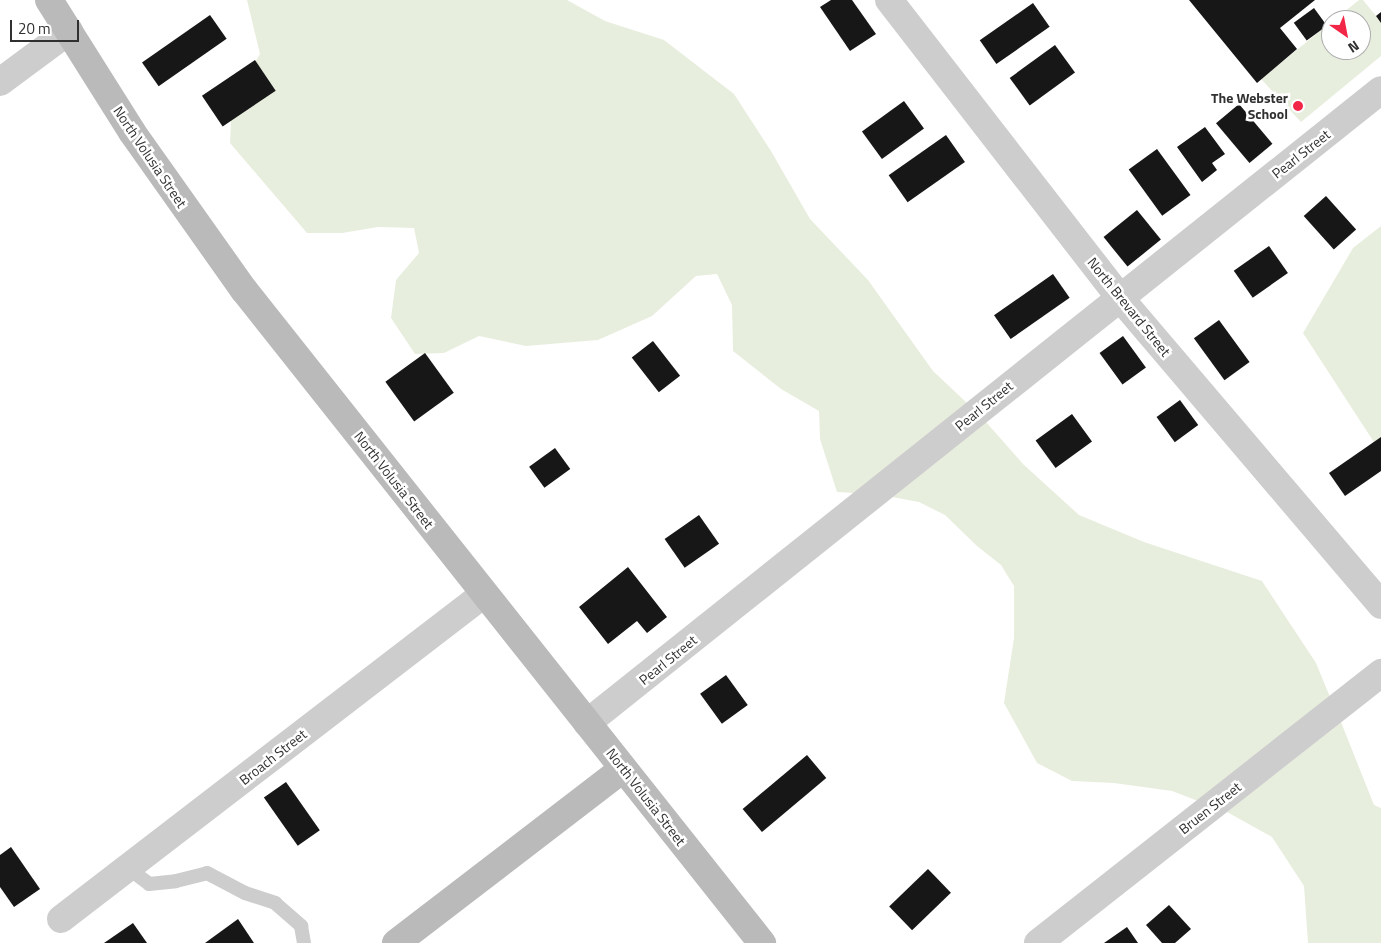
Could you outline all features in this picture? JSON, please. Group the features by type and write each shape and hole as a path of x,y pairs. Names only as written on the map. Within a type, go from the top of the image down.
{"main road":[{"name":"North Volusia Street","path":"49,0 132,132 244,290 762,943"},
{"path":"396,943 623,769"}],"street":[{"name":"North Brevard Street","path":"889,0 1120,298 1381,605"},
{"path":"0,82 69,32"},
{"name":"Pearl Street","path":"587,723 1381,90"},
{"name":"Broach Street","path":"61,919 484,594"},
{"name":"Bruen Street","path":"1038,943 1381,673"}],"lane":[{"path":"128,868 149,884 176,881 207,873 245,892 275,903 301,926 304,943"}],"green space":[{"path":"247,0 567,0 605,21 664,40 734,94 771,151 810,219 868,280 933,371 967,403 854,493 837,492 820,439 819,411 781,389 733,351 732,305 717,274 696,276 652,316 598,340 526,346 479,336 444,353 415,354 391,318 396,280 419,253 414,228 378,227 342,233 307,233 230,143 232,101 260,54"},
{"path":"1359,0 1363,0 1381,22 1381,56 1301,122 1261,79 1321,30 1321,60 1371,60 1371,10 1346,10"},
{"path":"1381,226 1381,453 1303,333 1353,248"},
{"path":"986,422 1023,464 1079,515 1144,542 1262,581 1316,663 1330,697 1198,801 1172,791 1114,783 1072,781 1037,763 1004,703 1014,638 1014,586 1001,565 977,546 945,515 919,502 892,497"},
{"path":"1341,722 1374,805 1381,808 1381,943 1308,943 1304,886 1272,837 1227,812"}],"building":[{"path":"831,0 852,0 876,34 850,51 820,7"},
{"path":"1189,0 1315,0 1280,28 1297,49 1257,83"},
{"path":"1033,3 1050,27 996,64 980,40"},
{"path":"1314,8 1321,18 1321,30 1307,40 1294,23"},
{"path":"1381,12 1381,23 1376,16"},
{"path":"210,15 227,39 159,86 142,63"},
{"path":"1055,45 1075,73 1030,105 1010,78"},
{"path":"255,60 276,91 223,126 202,96"},
{"path":"904,101 924,129 882,159 862,132"},
{"path":"1239,104 1272,144 1249,163 1216,123"},
{"path":"1205,127 1225,154 1212,163 1217,170 1202,182 1177,147"},
{"path":"946,135 965,162 908,202 889,175"},
{"path":"1157,149 1191,195 1162,216 1129,170"},
{"path":"1326,196 1356,229 1334,250 1304,216"},
{"path":"1137,210 1161,240 1127,267 1104,237"},
{"path":"1269,246 1288,273 1253,298 1234,271"},
{"path":"1053,274 1070,298 1011,339 994,315"},
{"path":"1219,320 1250,362 1224,380 1194,338"},
{"path":"1123,336 1146,368 1122,385 1100,353"},
{"path":"653,341 680,376 659,392 632,358"},
{"path":"425,353 454,393 414,421 385,382"},
{"path":"1180,400 1198,425 1175,442 1157,417"},
{"path":"1072,414 1092,442 1056,468 1036,440"},
{"path":"1381,437 1381,471 1345,496 1329,473"},
{"path":"555,448 570,469 544,488 529,467"},
{"path":"699,515 719,544 685,568 665,539"},
{"path":"628,567 667,617 647,633 637,621 608,644 579,607"},
{"path":"726,675 748,705 722,724 700,694"},
{"path":"807,755 826,778 762,832 743,809"},
{"path":"286,782 320,830 298,846 264,797"},
{"path":"11,847 40,889 14,907 0,887 0,855"},
{"path":"928,869 951,893 912,930 889,907"},
{"path":"1169,905 1191,929 1175,943 1162,943 1146,925"},
{"path":"238,919 254,943 205,943"},
{"path":"133,923 147,943 104,943"},
{"path":"1127,927 1138,943 1104,943"}],"place":[{"name":"The Webster School","path":"1298,106"}]}
